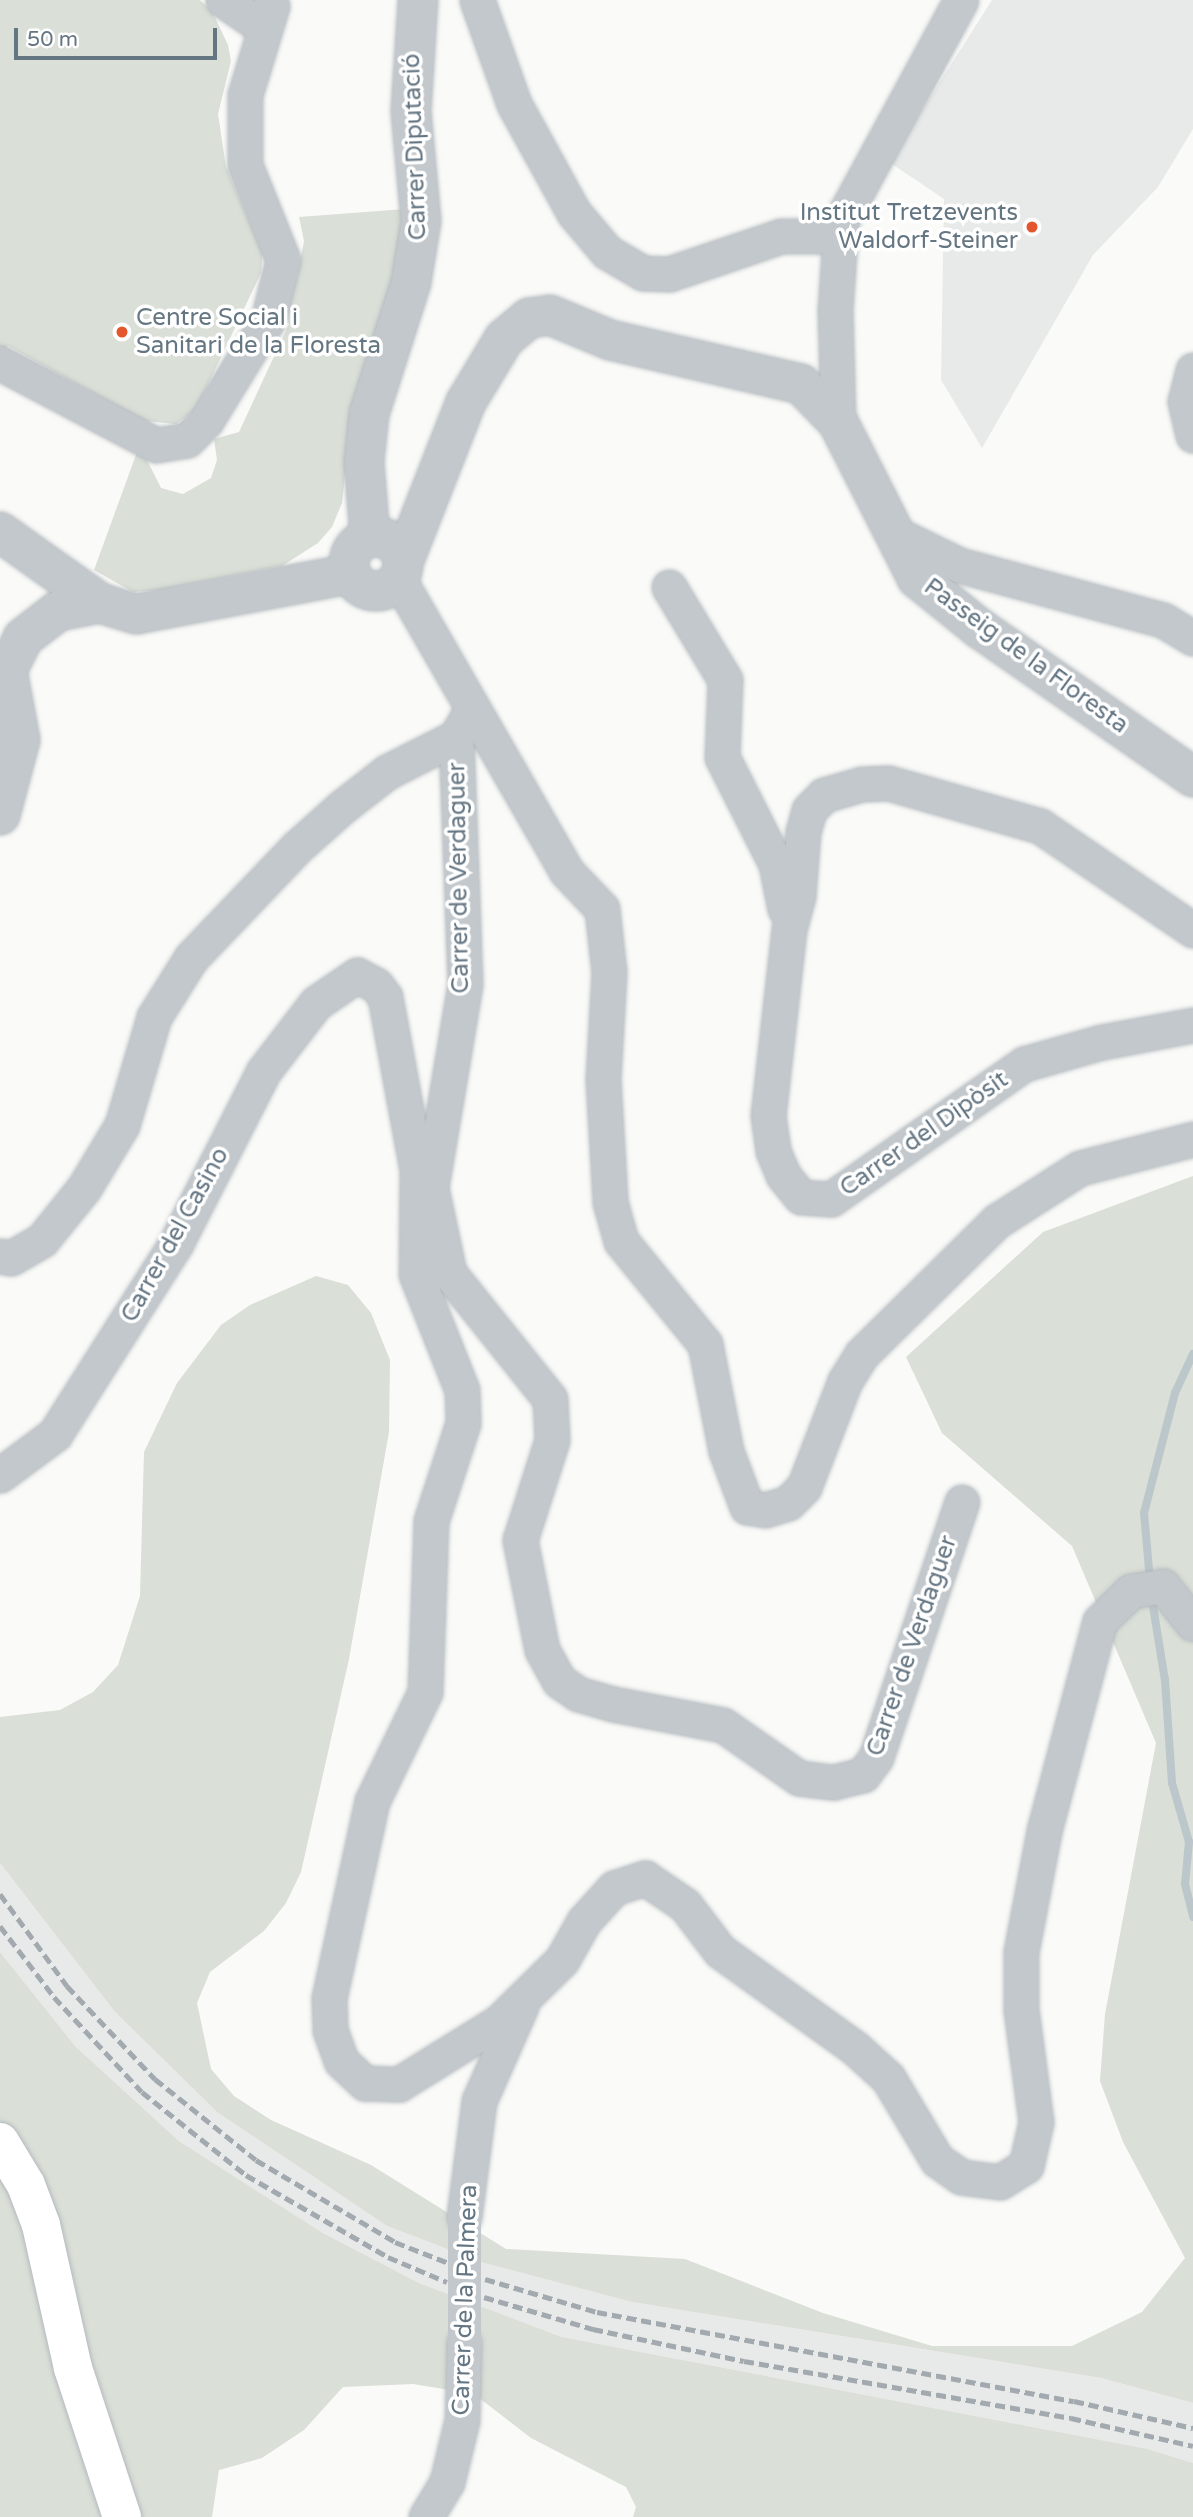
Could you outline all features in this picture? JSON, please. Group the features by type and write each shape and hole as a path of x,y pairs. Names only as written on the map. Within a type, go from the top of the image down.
{"main road":[{"path":"0,2142 26,2185 41,2225 73,2368 96,2517"},
{"path":"73,2368 122,2517"}],"street":[{"path":"0,363 156,445 176,444 197,432 268,320 283,260 245,165 245,95 267,14 223,0"},
{"name":"Carrer Diputació","path":"370,537 364,463 369,414 411,282 422,221 411,111 418,0"},
{"path":"838,422 841,221 961,0"},
{"path":"482,9 514,104 574,213 607,252 643,273 669,274 781,236 839,236"},
{"name":"Passeig de la Floresta","path":"401,570 466,402 504,339 529,318 550,315 610,340 801,384 838,422 917,578 979,628 1193,777"},
{"path":"1193,370 1185,401 1193,435"},
{"path":"0,532 100,603 136,614 351,574"},
{"path":"892,532 959,565 1163,620 1193,638"},
{"path":"401,570 376,592 360,586 351,574 353,550 370,537 393,542 401,570 464,723 566,871 602,909 608,972 603,1079 610,1202 621,1241 705,1344 726,1451 747,1507 765,1510 788,1503 804,1487 845,1381 862,1354 997,1221 1080,1168 1193,1139"},
{"path":"670,587 725,680 722,757 776,864 789,929"},
{"path":"0,815 20,740 7,670 23,638 58,611 100,603"},
{"path":"0,1256 11,1258 42,1240 84,1188 122,1125 154,1017 191,958 296,848 342,807 387,772 464,723"},
{"name":"Carrer de Verdaguer","path":"464,723 465,984 424,1178 449,1273 550,1399 552,1440 520,1540 542,1650 559,1681 578,1694 723,1725 799,1778 834,1782 863,1775 876,1757 962,1502"},
{"path":"789,929 809,810 824,795 862,784 888,783 1040,826 1193,930"},
{"name":"Carrer del Dipòsit","path":"789,929 768,1115 783,1175 801,1197 815,1201 846,1192 936,1123 1024,1064 1102,1042 1193,1025"},
{"name":"Carrer del Casino","path":"0,1475 55,1434 176,1243 263,1072 316,1003 338,985 357,975 376,985 385,997 424,1178"},
{"path":"424,1178 416,1274 462,1390 463,1423 431,1521 425,1692 372,1801 343,1919 329,1998 330,2030 341,2061 365,2083 399,2084 499,2022 562,1960 584,1921 614,1888 645,1878 685,1905 720,1951 855,2048 888,2078 937,2160 961,2177 1000,2182 1027,2166 1036,2122 1021,2008 1021,1952 1044,1831 1100,1621 1131,1591 1163,1586 1193,1624"},
{"name":"Carrer de la Palmera","path":"426,2517 447,2482 462,2420 464,2217 479,2101 523,2001"}],"shaded area":[{"path":"0,0 200,0 212,11 228,45 231,61 218,114 226,167 263,253 261,273 197,408 176,424 144,421 8,346 0,351"},
{"name":"Institut Tretzevents Waldorf-Steiner","path":"992,0 1193,0 1193,129 1158,187 1093,255 982,448 941,380 944,199 889,162"},
{"path":"405,209 397,273 367,356 350,429 342,503 332,527 318,543 282,566 159,590 133,592 94,570 137,452 144,454 161,488 183,494 211,478 217,460 214,439 239,432 289,324 280,317 297,278 304,241 299,217"},
{"path":"1193,1176 1193,2403 1101,2378 632,2302 484,2263 387,2226 217,2112 115,2012 0,1863 0,1717 60,1710 93,1692 118,1665 140,1596 144,1452 177,1383 221,1325 250,1305 316,1276 348,1285 371,1313 390,1360 389,1432 349,1659 301,1872 286,1903 264,1931 210,1972 197,2003 211,2069 234,2096 271,2120 371,2165 506,2249 685,2259 823,2313 932,2346 1072,2346 1142,2312 1185,2258 1123,2142 1100,2081 1105,2014 1156,1743 1072,1546 942,1433 906,1357 1043,1232"},
{"path":"0,1863 115,2012 217,2112 387,2226 484,2263 632,2302 1101,2378 1193,2403 1193,2463 1148,2449 562,2337 419,2283 323,2233 179,2141 76,2047 0,1952"},
{"path":"0,1952 76,2047 179,2141 323,2233 419,2283 562,2337 1148,2449 1193,2463 1193,2517 633,2517 636,2507 626,2487 531,2438 474,2394 413,2384 343,2387 304,2430 262,2458 219,2470 212,2517 0,2517"}],"waterway":[{"path":"1150,1581 1144,1513 1175,1393 1193,1354"},
{"path":"1151,1594 1165,1680 1172,1783 1189,1842 1185,1884 1193,1917"}],"railway":[{"path":"0,1894 67,1986 155,2079 256,2160 395,2242 449,2263"},
{"path":"0,1926 54,1997 142,2092 246,2175 388,2257 447,2282"},
{"path":"485,2279 597,2312 1074,2401 1193,2428"},
{"path":"484,2297 593,2329 744,2361 1071,2418 1193,2446"}],"place":[{"name":"Institut Tretzevents Waldorf-Steiner","path":"1032,227"},
{"name":"Centre Social i Sanitari de la Floresta","path":"122,332"}]}
